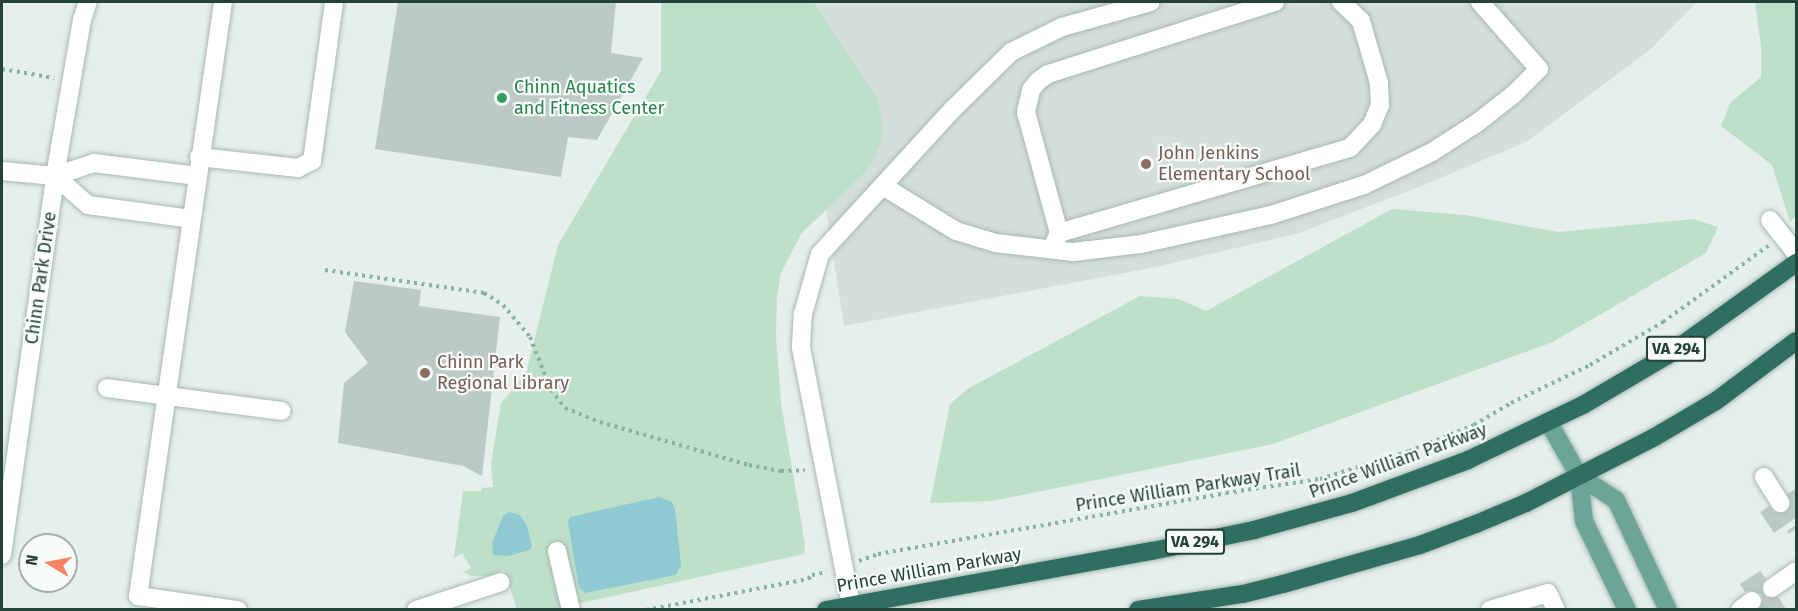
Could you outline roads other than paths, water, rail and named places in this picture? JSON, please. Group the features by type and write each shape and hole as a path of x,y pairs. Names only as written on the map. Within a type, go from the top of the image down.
{"highway":[{"name":"Prince William Parkway","path":"826,609 852,607 1152,551 1302,517 1352,503 1457,464 1549,423 1668,355 1797,263"},
{"path":"1138,609 1230,603 1283,584 1420,545 1520,506 1716,401 1797,341"}],"main road":[{"path":"1549,423 1579,476 1584,521 1627,609"},
{"path":"1579,476 1616,500 1668,609"}],"street":[{"name":"Chinn Park Drive","path":"2,555 6,500 55,176 82,20 88,2"},
{"path":"223,2 138,596 238,609"},
{"path":"200,157 298,168 312,161 334,2"},
{"path":"852,607 801,347 803,314 820,254 952,110 1011,52 1062,27 1151,2"},
{"path":"1275,2 1048,74 1030,90 1027,101 1028,123 1055,241 1073,252 1141,244 1271,214 1364,185 1431,152 1477,123 1514,94 1539,69 1480,2"},
{"path":"883,186 956,231 996,243 1055,241 1350,148 1372,124 1380,105 1379,83 1361,21 1341,2"},
{"path":"2,171 55,176 94,163 197,176"},
{"path":"55,176 88,205 191,219"},
{"path":"1770,220 1797,253"},
{"path":"107,388 281,411"},
{"path":"1764,477 1780,503"},
{"path":"557,551 565,608"},
{"path":"1772,588 1797,571"},
{"path":"416,609 501,582"},
{"path":"1490,609 1548,593 1556,609"}],"water":[{"path":"659,497 672,502 675,509 681,566 676,575 585,593 579,587 568,522 570,517"},
{"path":"509,512 520,515 527,526 532,546 530,550 508,556 493,555 492,543 503,516"}],"tunnel":[{"path":"1780,503 1796,529"}],"place":[{"name":"Chinn Aquatics and Fitness Center","path":"502,98"},
{"name":"John Jenkins Elementary School","path":"1146,164"},
{"name":"Chinn Park Regional Library","path":"425,373"}]}
